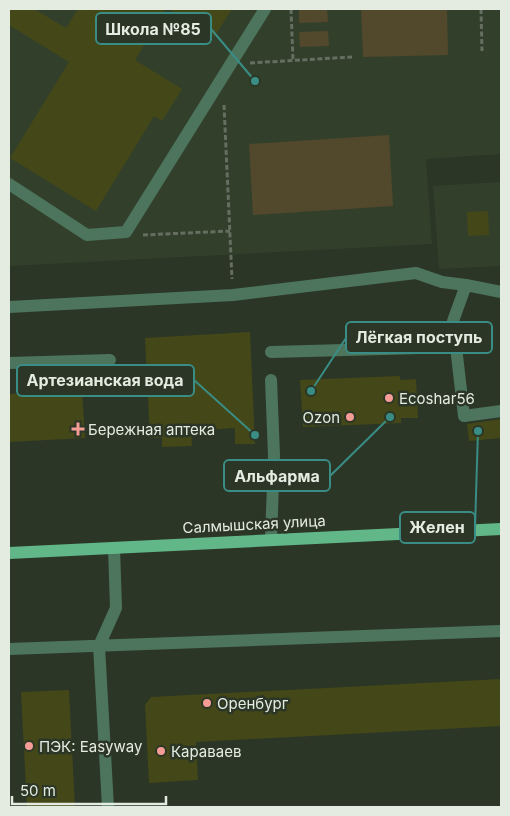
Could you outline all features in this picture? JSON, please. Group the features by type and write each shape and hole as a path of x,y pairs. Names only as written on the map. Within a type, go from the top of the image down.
{"main road":[{"name":"Салмышская улица","path":"9,553 501,529"}],"lane":[{"path":"9,184 87,235 126,232 265,9"},
{"path":"9,307 233,295 416,274 442,282 501,292"},
{"path":"466,285 453,321 464,416 501,411"},
{"path":"271,352 457,347"},
{"path":"9,362 110,360"},
{"path":"271,380 274,455 271,540"},
{"path":"108,807 100,646 116,608 114,548"},
{"path":"9,649 501,631"}],"path":[{"path":"291,9 293,60"},
{"path":"481,9 482,51"},
{"path":"231,64 352,57"},
{"path":"223,77 233,295"},
{"path":"126,232 136,235 230,231"}],"shaded area":[{"path":"9,9 501,9 501,154 426,159 432,244 9,266"},
{"path":"299,9 327,9 328,22 299,23"},
{"path":"361,9 447,9 448,55 363,57"},
{"path":"328,31 329,46 300,47 299,32"},
{"path":"389,135 393,206 253,215 249,144"},
{"path":"501,182 501,266 439,269 433,186"}],"building":[{"path":"9,9 34,9 66,28 78,9 166,9 135,60 182,89 162,121 154,116 96,211 10,158 69,62 9,25"},
{"path":"168,9 232,9 214,37"},
{"path":"488,211 489,235 468,236 467,212"},
{"path":"250,332 255,444 235,444 235,428 191,431 192,446 162,447 162,438 150,438 145,338"},
{"path":"400,376 400,380 416,379 418,418 401,418 401,423 303,427 300,380"},
{"path":"82,390 85,438 9,442 9,394"},
{"path":"501,419 501,438 469,441 467,424"},
{"path":"501,679 501,726 196,742 198,780 149,783 145,705 151,697"},
{"path":"69,690 75,807 27,807 21,692"}],"place":[{"name":"Школа №85","path":"255,81"},
{"name":"Лёгкая поступь","path":"311,391"},
{"name":"Ecoshar56","path":"389,398"},
{"name":"Ozon","path":"350,417"},
{"name":"Альфарма","path":"390,417"},
{"name":"Бережная аптека","path":"78,429"},
{"name":"Желен","path":"478,431"},
{"name":"Артезианская вода","path":"255,435"},
{"name":"Оренбург","path":"207,703"},
{"name":"ПЭК: Easyway","path":"29,746"},
{"name":"Караваев","path":"161,751"}]}
